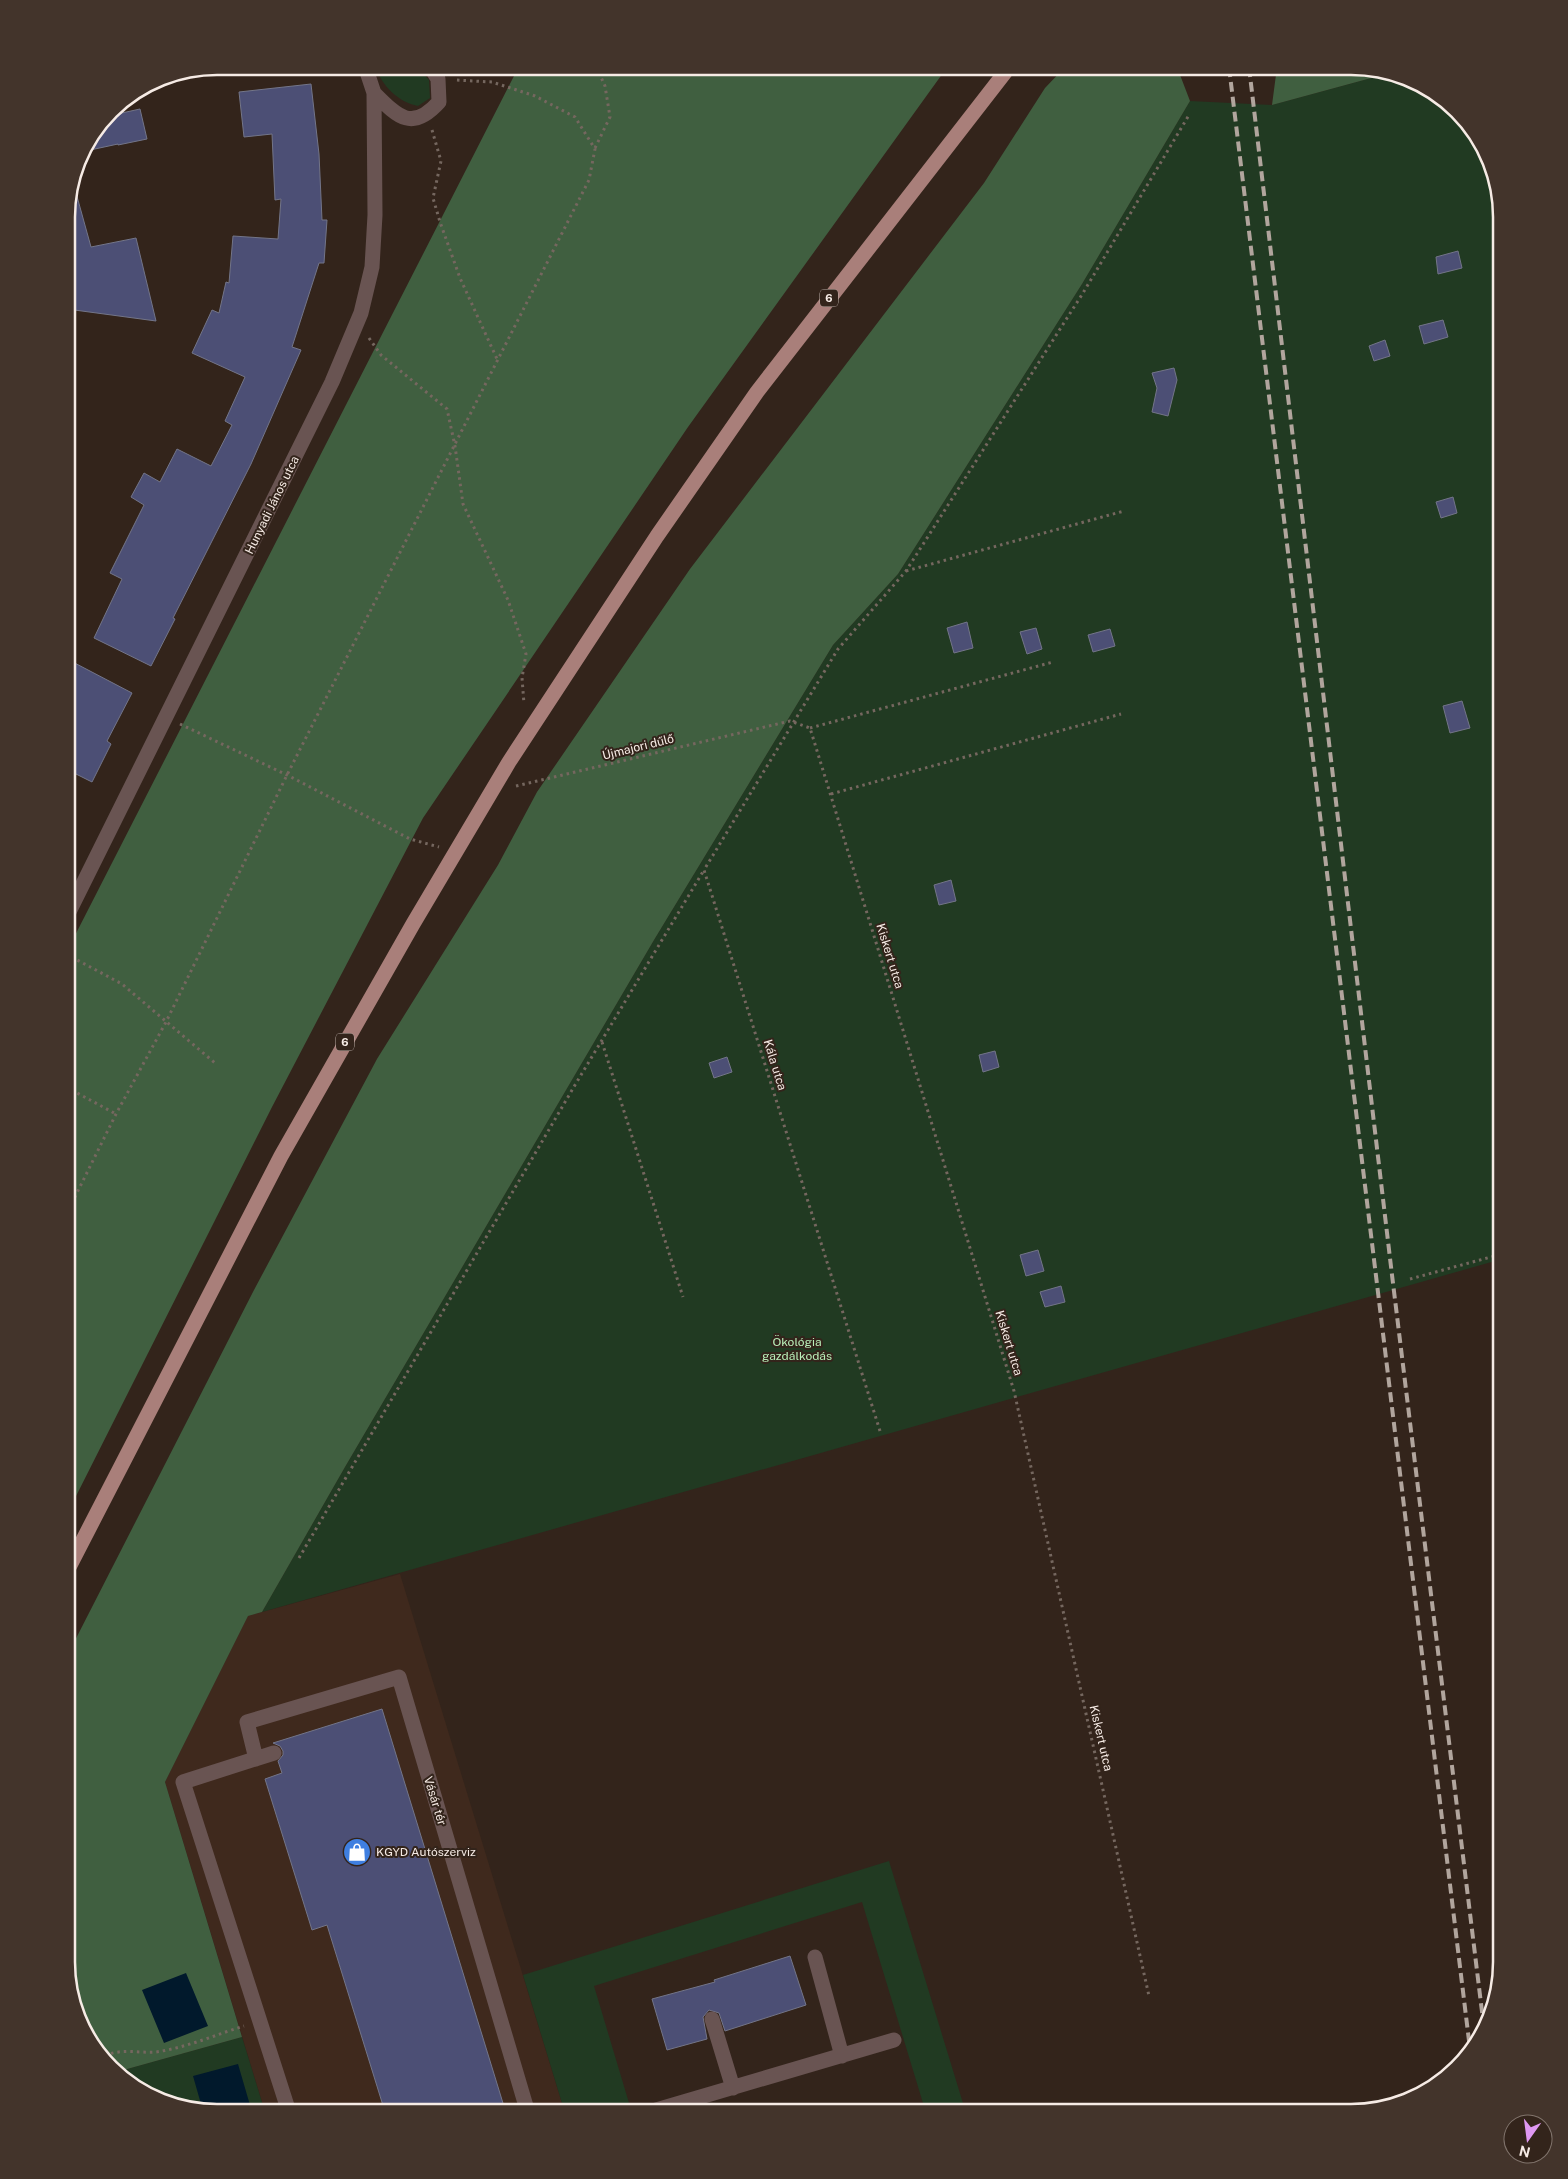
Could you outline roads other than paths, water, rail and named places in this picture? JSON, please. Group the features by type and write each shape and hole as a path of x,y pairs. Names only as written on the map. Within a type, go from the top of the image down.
{"main road":[{"name":"6","path":"75,1556 281,1156 456,852 529,732 657,536 757,392 1003,75"}],"street":[{"name":"Hunyadi János utca","path":"75,900 332,382 357,322 372,268 374,245 374,93 368,75"},
{"path":"374,93 399,116 413,119 427,115 440,102 438,79 436,75"},
{"name":"Vásár tér","path":"256,1759 247,1722 398,1677 526,2104"},
{"path":"274,1753 183,1782 286,2104"},
{"path":"815,1957 842,2056"},
{"path":"712,2019 733,2088"},
{"path":"699,2104 733,2088 894,2040"}],"water":[{"path":"186,1973 208,2026 164,2043 142,1990"},
{"path":"238,2064 250,2104 201,2103 193,2076"}],"railway":[{"path":"1230,75 1469,2041"},
{"path":"1250,75 1392,1275 1482,2015"}],"place":[{"name":"KGYD Autószerviz","path":"357,1852"}],"park label":[{"name":"Ökológia gazdálkodás","path":"797,1349"}]}
